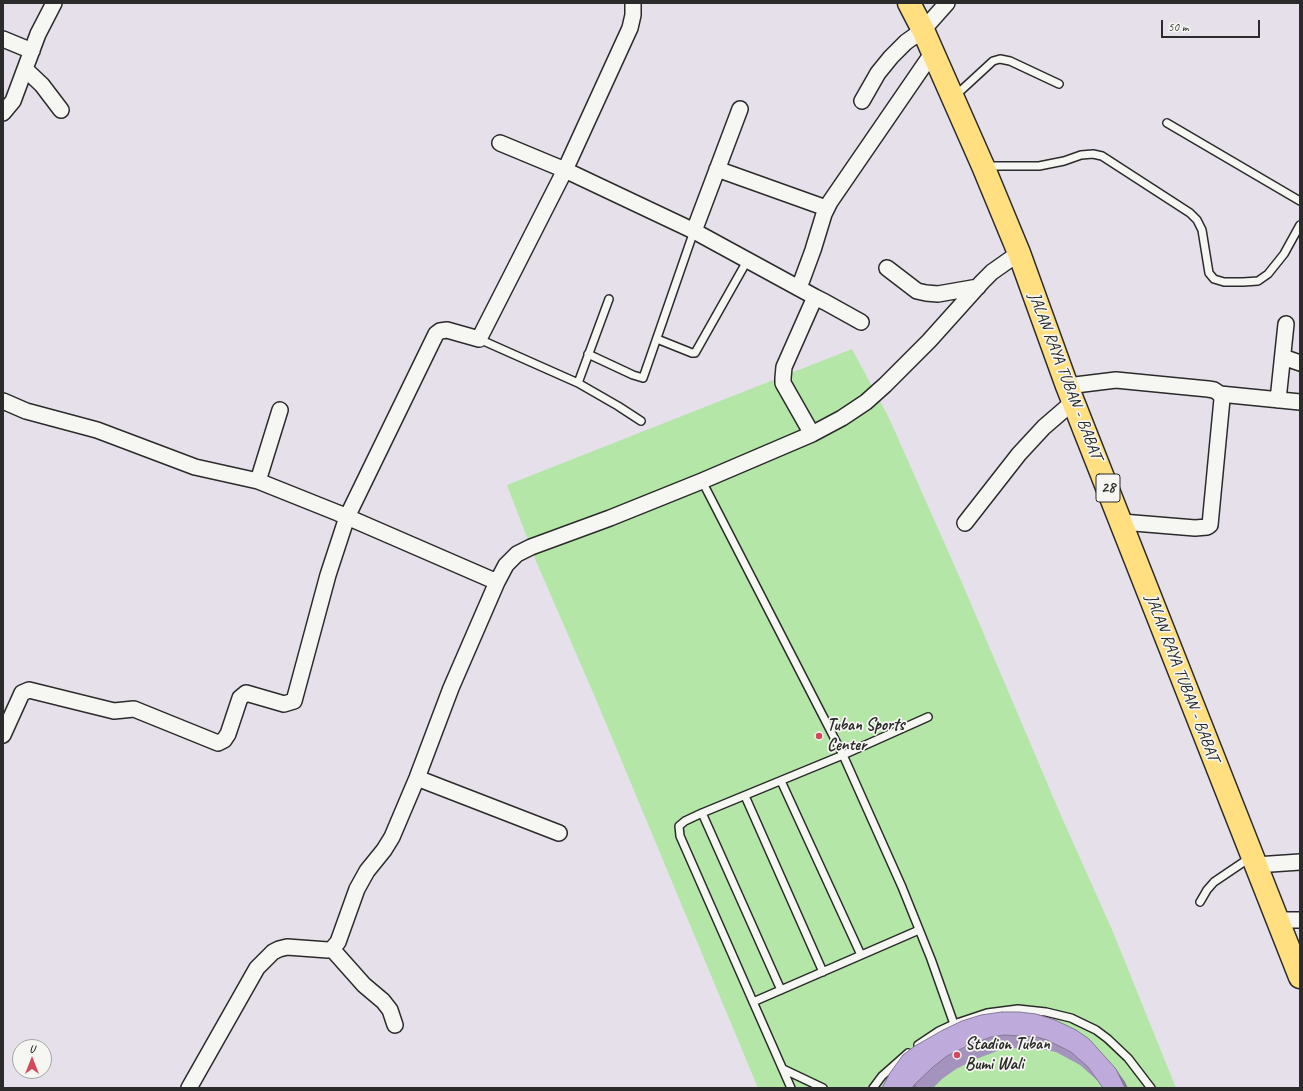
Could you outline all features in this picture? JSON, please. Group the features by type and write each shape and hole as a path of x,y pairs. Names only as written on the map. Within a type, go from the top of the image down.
{"highway":[{"name":"JALAN RAYA TUBAN - BABAT","path":"909,3 933,52 1019,253 1070,394 1122,522 1300,977"}],"street":[{"path":"3,113 13,101 38,34 54,3"},
{"path":"3,735 22,693 30,690 114,711 134,709 218,743 224,740 228,734 240,698 246,693 284,704 294,701 328,575 347,517 436,334 440,330 447,330 479,340 565,170 630,28 633,15 633,3"},
{"path":"862,101 878,73 891,57 906,42 923,30 947,3"},
{"path":"3,39 32,51"},
{"path":"799,288 826,208 933,52"},
{"path":"25,69 42,85 62,110"},
{"path":"694,231 740,109"},
{"path":"500,143 565,170 694,231 861,322"},
{"path":"717,169 826,208"},
{"path":"332,950 338,942 357,889 367,871 384,850 392,837 417,778 451,688 506,564 517,554 531,547 610,518 702,481 812,434 842,418 866,402 885,385 929,341 992,272 1019,253"},
{"path":"887,268 917,291 926,293 938,294 978,287"},
{"path":"812,434 783,383 783,378 784,366 815,297"},
{"path":"1278,400 1286,324"},
{"path":"1283,357 1300,363"},
{"path":"965,523 1019,454 1044,427 1070,394 1116,380 1208,389 1214,390 1220,394 1300,402"},
{"path":"1122,522 1195,528 1207,528 1210,525 1222,399 1220,394"},
{"path":"3,401 32,413 97,430 195,467 258,481 347,517 497,582"},
{"path":"258,481 280,410"},
{"path":"417,778 559,833"},
{"path":"1254,860 1300,862"},
{"path":"1278,920 1300,920"},
{"path":"189,1088 257,968 273,952 279,949 287,947 332,950 364,985 383,1001 390,1010 394,1025"}],"lane":[{"path":"952,98 993,61 1000,59 1010,61 1059,84"},
{"path":"1167,123 1300,201"},
{"path":"983,166 1038,166 1064,161 1081,155 1093,154 1102,156 1190,213 1197,220 1202,230 1209,273 1214,279 1224,282 1258,281 1268,274 1284,254 1300,225"},
{"path":"588,354 633,375 643,378 694,231"},
{"path":"657,339 695,353 747,261"},
{"path":"578,383 609,299"},
{"path":"479,340 578,383 618,406 641,422"},
{"path":"702,481 843,755 890,860 919,930 954,1024"},
{"path":"791,1088 678,832 679,826 702,813 843,755 928,717"},
{"path":"781,781 861,955"},
{"path":"744,796 823,972"},
{"path":"702,813 781,990"},
{"path":"1200,902 1214,882 1254,860"},
{"path":"753,1002 919,930"},
{"path":"873,1088 882,1076 909,1052 939,1031 977,1016 1003,1010 1033,1010 1059,1015 1071,1018 1096,1030 1108,1039 1132,1063 1151,1088"},
{"path":"783,1069 823,1088"}],"green space":[{"name":"Tuban Sports Center","path":"852,349 889,418 963,585 1059,811 1113,932 1176,1088 758,1088 595,697 536,561 507,485"}],"building":[{"path":"1002,1012 1036,1014 1055,1020 1076,1030 1089,1039 1116,1069 1125,1088 1103,1088 1088,1067 1071,1052 1047,1040 1037,1037 1004,1035 991,1037 967,1046 947,1056 933,1067 912,1088 882,1088 890,1073 903,1055 915,1046 962,1021 981,1015"}],"place":[{"name":"Tuban Sports Center","path":"819,736"},
{"name":"Stadion Tuban Bumi Wali","path":"957,1055"}]}
